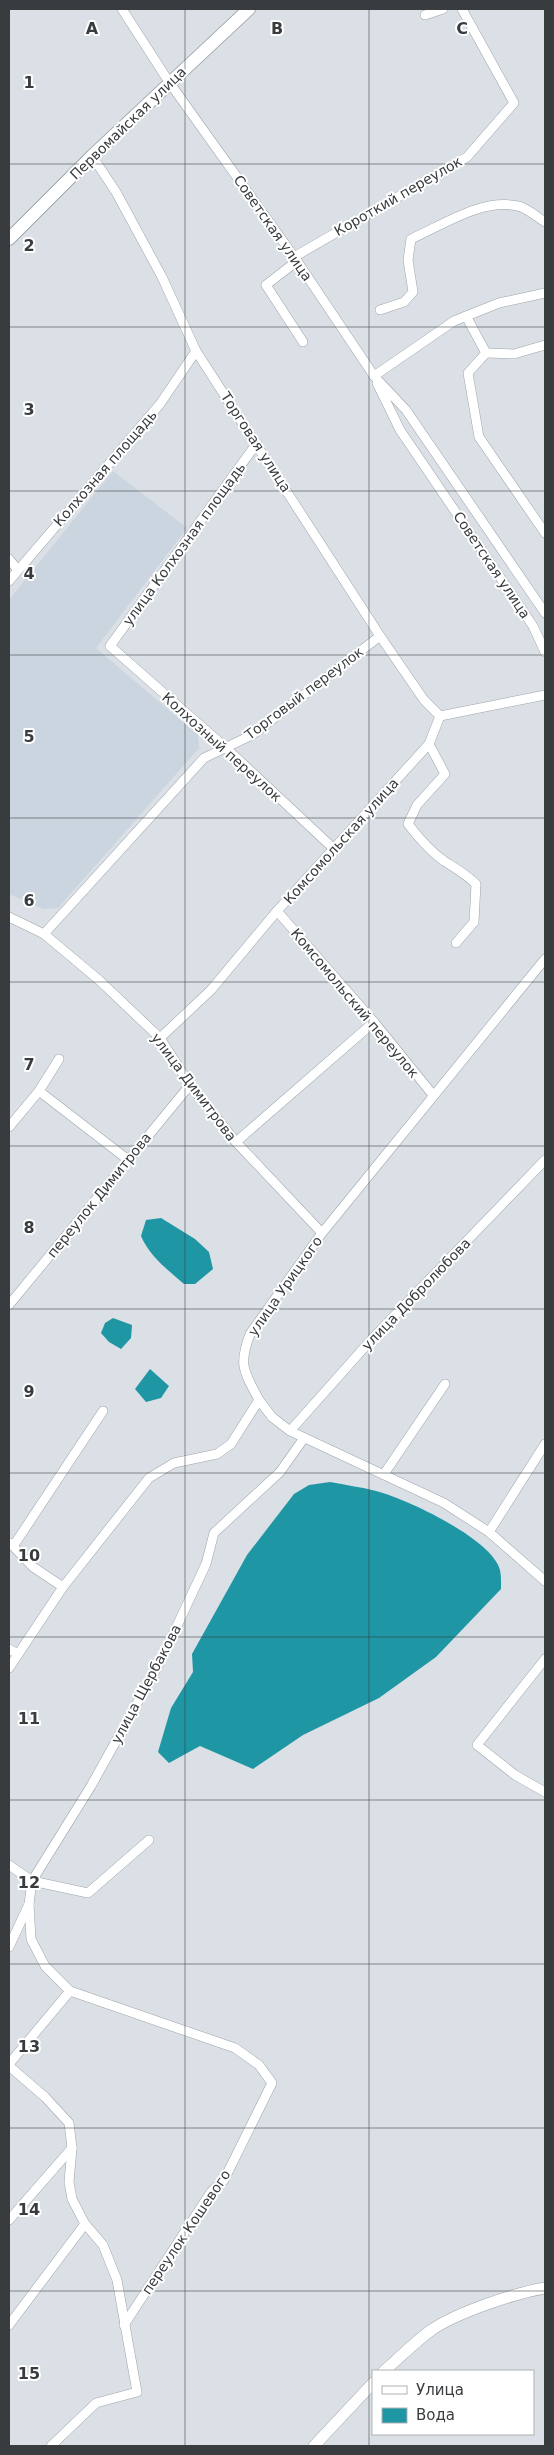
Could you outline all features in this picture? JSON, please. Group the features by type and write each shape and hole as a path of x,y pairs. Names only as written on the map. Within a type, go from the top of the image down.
{"main road":[{"name":"Первомайская улица","path":"9,239 169,82 249,9"}],"street":[{"name":"Советская улица","path":"122,9 169,82 296,259 374,376 400,430 533,626 545,652"},
{"path":"425,15 443,9"},
{"name":"Короткий переулок","path":"303,342 266,284 296,259 467,157 514,103 462,9"},
{"name":"Торговая улица","path":"92,156 116,192 162,277 196,351 380,636 424,700 440,716"},
{"path":"380,310 404,302 413,292 408,260 411,240 480,208 506,205 520,207 545,222"},
{"path":"374,376 454,321 498,304 545,293"},
{"path":"466,316 486,353"},
{"path":"486,353 514,354 545,345"},
{"name":"Колхозная площадь","path":"9,581 160,404 196,351"},
{"path":"486,353 468,373 479,437 545,533"},
{"name":"Советская улица","path":"374,376 406,410 545,613"},
{"name":"улица Колхозная площадь","path":"110,646 257,443"},
{"path":"9,559 18,570"},
{"name":"Торговый переулок","path":"44,934 204,758 252,735 380,636"},
{"name":"Колхозный переулок","path":"110,646 226,748 334,849"},
{"path":"440,716 545,695"},
{"name":"Комсомольская улица","path":"160,1038 210,990 277,911 429,744 440,716"},
{"path":"429,744 445,774 417,805 408,824 442,859 476,884 474,922 456,942"},
{"name":"Комсомольский переулок","path":"277,911 374,1022 433,1094"},
{"name":"улица Димитрова","path":"9,917 44,934 99,980 160,1038 190,1085 236,1142 322,1233"},
{"name":"улица Урицкого","path":"545,960 433,1094 322,1233 250,1334 243,1354 244,1371 259,1400 272,1418 304,1438 444,1503 489,1532 545,1581"},
{"path":"236,1142 374,1022"},
{"path":"9,1127 39,1091 59,1059"},
{"name":"переулок Димитрова","path":"9,1305 127,1159 190,1085"},
{"path":"39,1091 127,1159"},
{"name":"улица Добролюбова","path":"290,1431 370,1341 545,1160"},
{"path":"384,1474 445,1384"},
{"path":"9,1668 63,1587 149,1478 174,1463 217,1454 230,1444 259,1400"},
{"path":"63,1587 33,1567 11,1544 103,1411"},
{"name":"улица Щербакова","path":"9,1947 29,1904 32,1881 91,1786 160,1662 206,1564 214,1533 280,1472 304,1438"},
{"path":"489,1532 545,1444"},
{"path":"9,1649 18,1654"},
{"path":"545,1659 477,1745 515,1775 545,1792"},
{"path":"9,1864 32,1881 88,1893 149,1840"},
{"path":"29,1904 31,1939 45,1966 70,1991 9,2065 45,2097 70,2123 72,2148 70,2182 72,2199 85,2224 103,2245 117,2280 137,2392 96,2403 51,2446"},
{"name":"переулок Кошевого","path":"70,1991 235,2048 259,2065 272,2083 224,2180 211,2192 124,2325"},
{"path":"9,2220 72,2148"},
{"path":"9,2325 85,2224"},
{"path":"385,2370 431,2330 475,2309 529,2290 545,2288"},
{"path":"314,2446 372,2384"}],"shaded area":[{"path":"113,471 187,528 96,648 198,735 199,748 58,908 43,909 9,894 9,600"}],"water":[{"path":"161,1218 195,1239 209,1252 213,1269 195,1284 184,1284 149,1250 141,1236 146,1220"},
{"path":"113,1318 132,1325 131,1338 121,1349 109,1342 101,1333 105,1323"},
{"path":"150,1369 169,1386 161,1398 146,1402 135,1389"},
{"path":"330,1482 389,1495 423,1509 458,1528 486,1550 495,1560 500,1570 501,1589 436,1657 379,1698 303,1735 253,1769 200,1746 169,1763 158,1752 171,1708 193,1672 192,1654 247,1555 294,1494 309,1485"}]}
